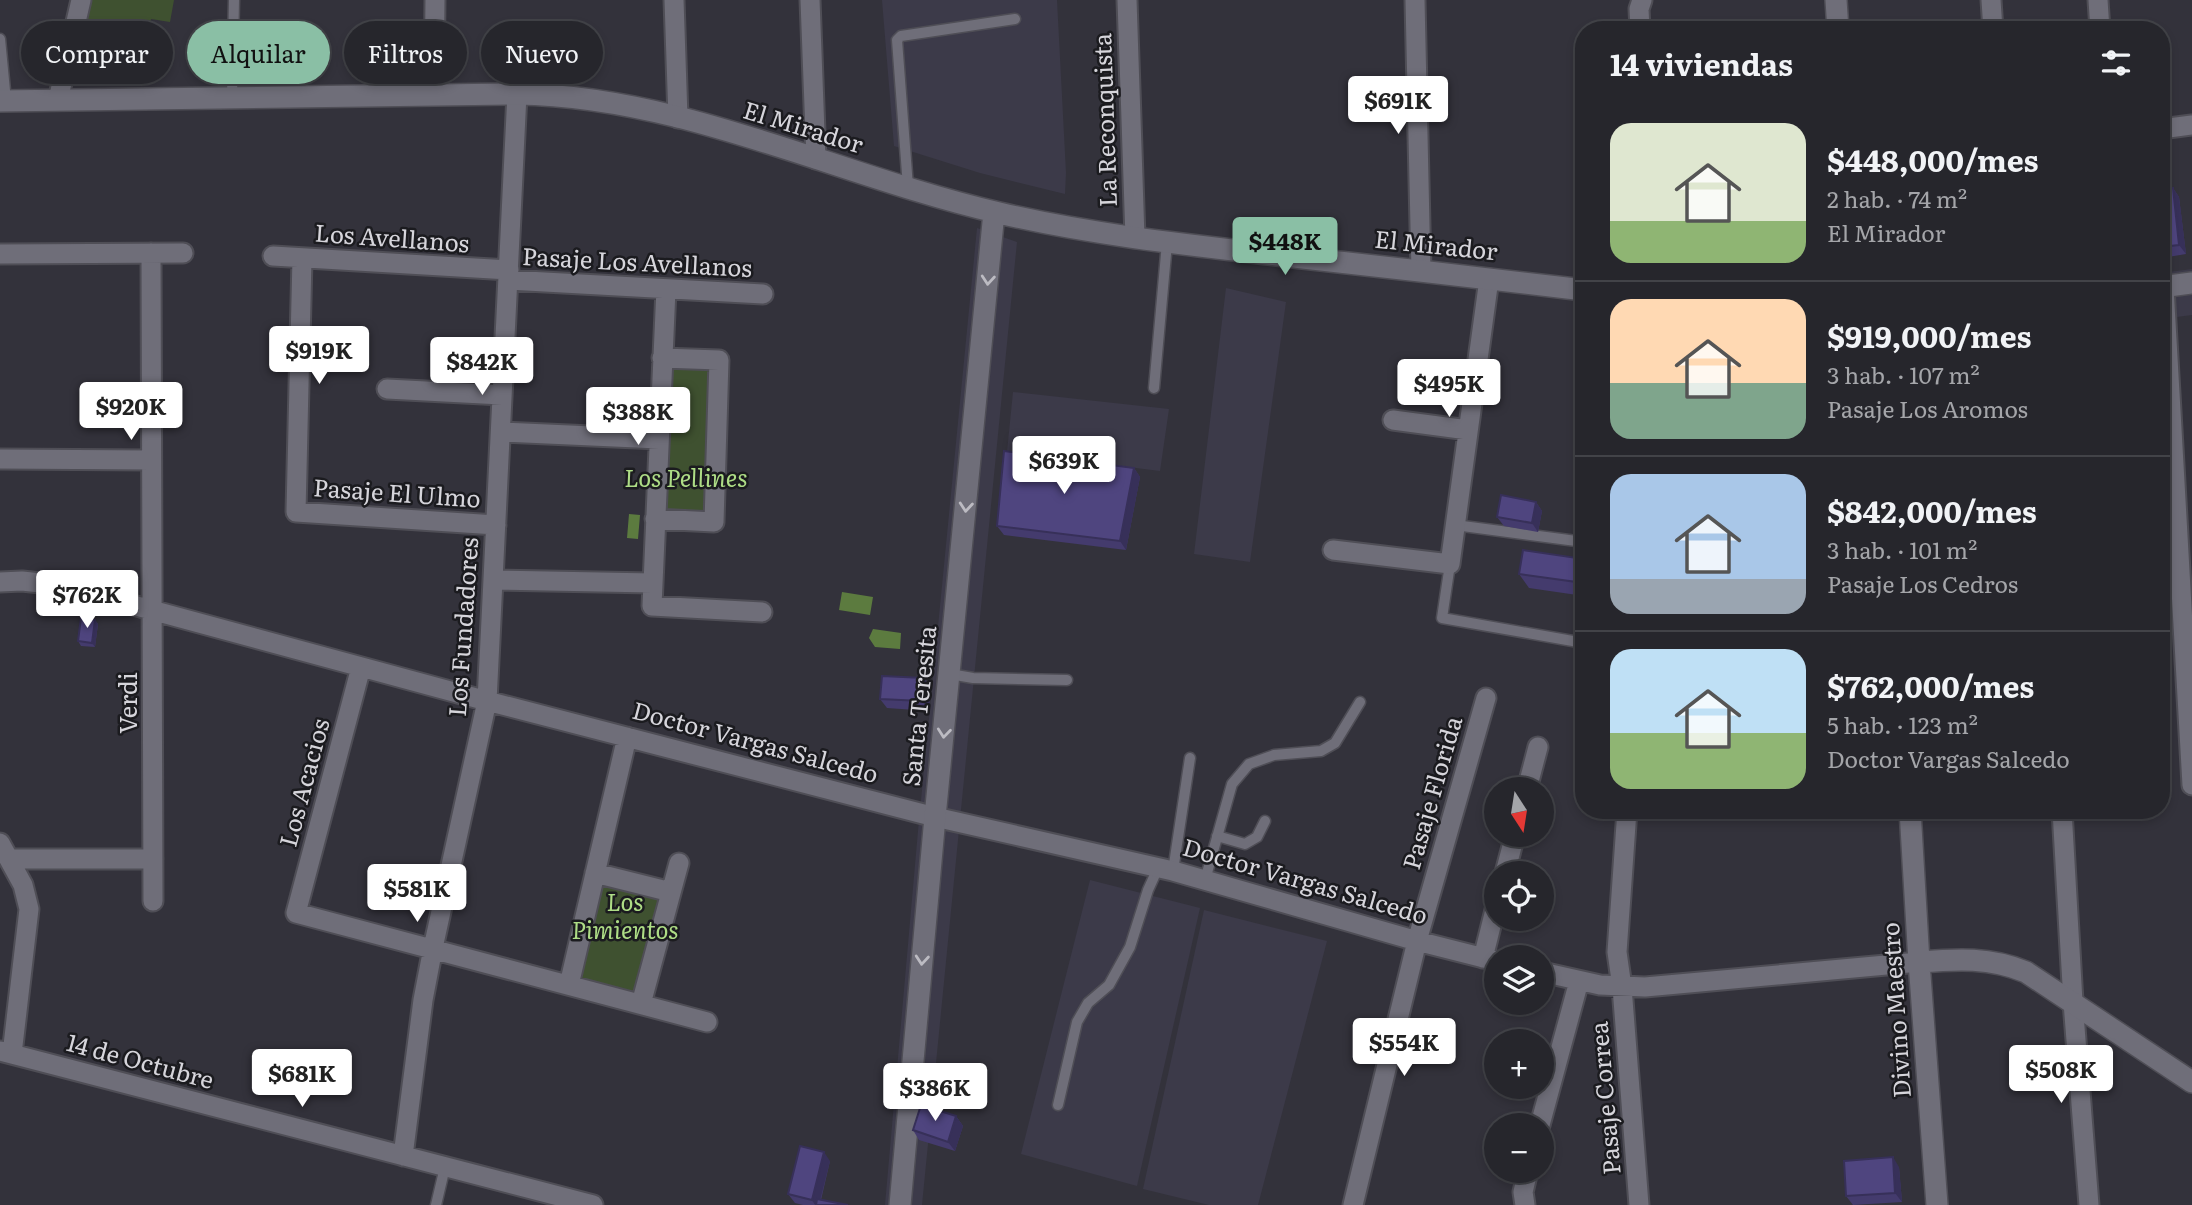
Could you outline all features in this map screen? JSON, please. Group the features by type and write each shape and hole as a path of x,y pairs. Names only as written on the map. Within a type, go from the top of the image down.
{"street":[{"path":"58,100 81,0"},
{"path":"434,96 435,0"},
{"path":"674,0 678,118"},
{"path":"810,0 816,159"},
{"name":"La Reconquista","path":"1127,0 1135,238"},
{"path":"1415,0 1421,271"},
{"path":"1640,21 1642,0"},
{"path":"1836,0 1837,21"},
{"path":"1991,0 1992,21"},
{"path":"2098,0 2099,21"},
{"name":"El Mirador","path":"3,101 517,94 597,99 678,118 994,212 1073,229 1167,243 1575,289"},
{"name":"Los Fundadores","path":"403,1156 423,1000 487,701 517,94"},
{"path":"2170,128 2192,125"},
{"name":"Santa Teresita","path":"900,1205 994,212"},
{"path":"0,254 183,253"},
{"name":"Verdi","path":"151,254 153,901"},
{"name":"Los Avellanos","path":"273,256 508,275"},
{"name":"Pasaje El Ulmo","path":"302,258 296,512 496,525"},
{"name":"Pasaje Los Avellanos","path":"508,275 666,289 763,294"},
{"path":"1333,550 1450,565 1489,279"},
{"path":"2170,286 2192,283"},
{"path":"666,289 652,606 762,612"},
{"path":"655,519 714,522 719,360 662,358"},
{"path":"387,389 502,395"},
{"path":"1393,420 1468,429"},
{"path":"500,432 659,439"},
{"path":"0,459 151,460"},
{"path":"2170,522 2187,592 2192,785"},
{"path":"493,580 652,583"},
{"name":"Doctor Vargas Salcedo","path":"0,582 22,581 59,585 487,701 935,817 1165,869 1484,958"},
{"name":"Los Acacios","path":"361,667 296,913 433,948"},
{"name":"Pasaje Florida","path":"1353,1205 1417,941 1486,698"},
{"path":"569,985 627,737"},
{"path":"1530,777 1538,747"},
{"name":"Pasaje Correa","path":"1626,819 1617,952 1639,1205"},
{"name":"Divino Maestro","path":"1911,819 1937,1205"},
{"path":"2063,819 2089,1205"},
{"path":"4,851 153,859"},
{"path":"4,851 23,885 29,909 6,1053"},
{"path":"641,1004 679,863"},
{"path":"595,873 671,892"},
{"path":"433,948 707,1022"},
{"path":"1554,975 1622,987 1645,987 1919,962 1964,959 1997,962 2039,979 2192,1082"},
{"name":"Pasaje Correa","path":"1543,1113 1579,981"},
{"name":"14 de Octubre","path":"6,1053 593,1205"},
{"path":"1525,1183 1525,1205"}],"lane":[{"path":"234,0 234,21"},
{"path":"908,187 897,40 901,36 1015,19"},
{"path":"0,38 3,101"},
{"path":"232,84 232,97"},
{"path":"1154,388 1167,243"},
{"path":"1455,525 1575,541"},
{"path":"1450,565 1442,618 1575,641"},
{"path":"950,674 973,678 1067,680"},
{"path":"1205,880 1232,784 1248,764 1274,755 1321,751 1335,743 1360,702"},
{"path":"1058,1105 1077,1022 1088,1003 1109,985 1130,947 1149,890 1165,869 1190,758"},
{"path":"1217,836 1245,844 1258,837 1265,821"},
{"path":"436,1205 445,1167"}],"shaded area":[{"path":"882,0 1057,0 1065,194 980,173 894,146"},
{"path":"977,228 1017,242 922,1205 885,1205 918,831"},
{"path":"2192,269 2192,315 2170,318 2170,272"},
{"path":"1226,288 1286,302 1250,562 1194,554"},
{"path":"1013,392 1169,409 1160,471 1007,452"},
{"path":"629,514 640,515 638,539 627,538"},
{"path":"842,592 873,597 870,615 839,610"},
{"path":"873,629 901,633 900,649 875,647 869,638"},
{"path":"1090,880 1200,908 1137,1186 1021,1154"},
{"path":"1204,910 1327,941 1258,1205 1209,1205 1143,1189"}],"green space":[{"path":"91,0 174,0 170,21 85,21"},
{"name":"Los Pellines","path":"664,359 718,361 712,520 657,517"},
{"name":"Los Pimientos","path":"602,878 664,895 636,992 579,977"}],"building":[{"path":"2170,188 2173,188 2179,245 2170,246"},
{"path":"1004,451 1134,468 1120,541 997,526"},
{"path":"1501,495 1536,502 1532,523 1497,517"},
{"path":"1523,550 1575,558 1575,582 1519,574"},
{"path":"81,618 95,620 92,643 78,641"},
{"path":"882,676 924,678 922,701 880,699"},
{"path":"921,1105 956,1116 948,1142 913,1130"},
{"path":"800,1146 824,1152 812,1200 788,1194"},
{"path":"1893,1157 1895,1193 1846,1196 1844,1161"},
{"path":"817,1199 848,1205 816,1205"}]}
